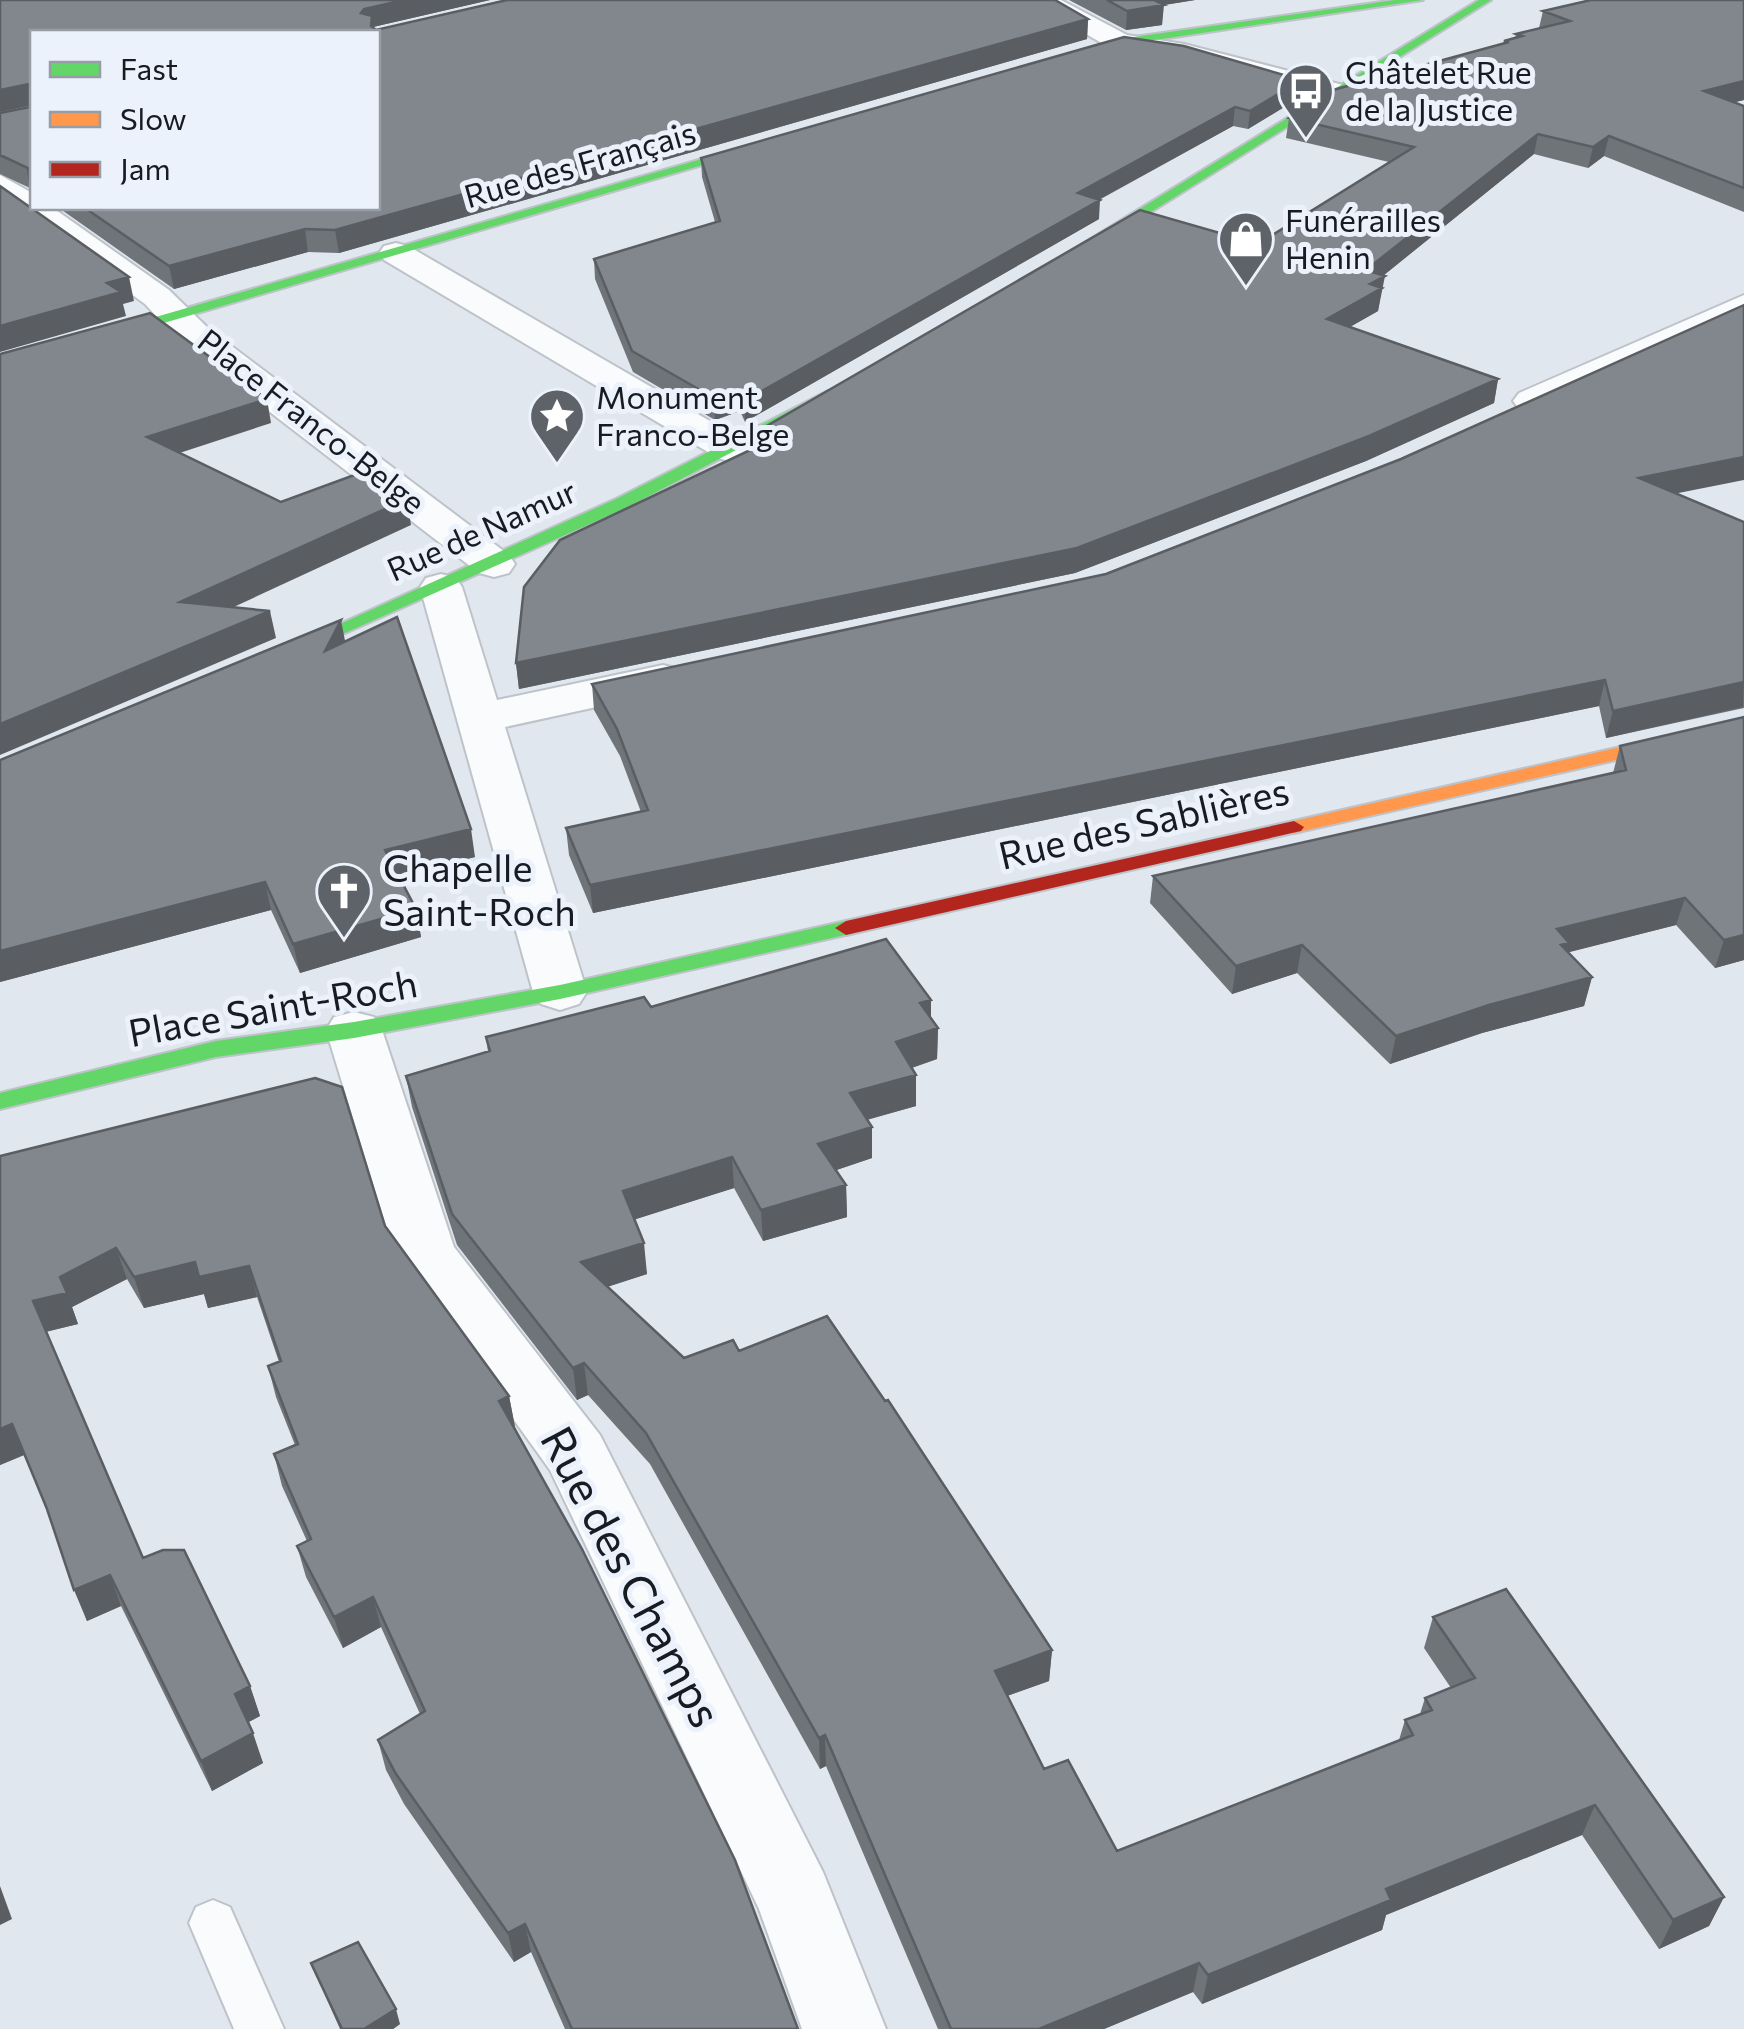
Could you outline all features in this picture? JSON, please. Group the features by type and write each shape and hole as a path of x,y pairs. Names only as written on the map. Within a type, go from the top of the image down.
{"main road":[{"path":"1052,61 1120,42 1418,0"},
{"path":"1060,261 1486,0"},
{"name":"Rue des Français","path":"0,368 806,134"},
{"name":"Rue de Namur","path":"257,666 494,564 732,450 843,388"},
{"name":"Rue des Sablières","path":"560,992 1744,725"},
{"name":"Place Saint-Roch","path":"0,1100 216,1049 354,1030 560,992"}],"street":[{"path":"1041,0 1120,42 1184,52 1338,92"},
{"name":"Place Franco-Belge","path":"0,184 30,206"},
{"name":"Place Franco-Belge","path":"35,210 178,315 196,336 494,564"},
{"path":"396,253 732,450"},
{"path":"1501,416 1744,305"},
{"path":"441,587 560,992"},
{"path":"480,718 708,669"},
{"name":"Rue des Champs","path":"354,1030 426,1255 576,1454 795,1898 844,2029"}],"lane":[{"path":"213,1923 259,2029"}],"building":[{"path":"0,0 404,0 364,9 361,13 372,16 371,26 376,30 30,30 30,107 29,84 0,90"},
{"path":"507,0 1055,0 1088,19 335,230 305,229 169,266 88,210 380,210 380,30 376,30"},
{"path":"1107,0 1154,0 1164,5 1127,11"},
{"path":"1591,0 1744,0 1744,81 1704,91 1744,106 1744,188 1609,136 1593,147 1538,134 1366,270 1385,276 1370,284 1382,288 1327,319 1498,379 1369,436 1077,548 516,663 524,587 560,540 763,444 762,440 775,433 765,427 1140,210 1258,244 1414,147 1289,118 1333,90 1509,42 1504,41 1522,36 1516,34 1570,21 1543,11"},
{"path":"1124,37 1184,46 1301,80 1250,111 1235,107 1078,193 1100,200 744,401 739,389 714,398 632,351 594,259 720,221 701,158"},
{"path":"30,107 30,182 28,168 0,155 0,113"},
{"path":"0,186 129,277 107,283 121,292 0,326"},
{"path":"1744,305 1744,457 1639,478 1744,522 1744,682 1613,711 1605,680 590,885 566,828 648,810 617,729 592,684 1106,574 1401,459"},
{"path":"150,313 267,399 147,437 281,502 368,470 407,499 180,602 270,611 0,724 0,354"},
{"path":"397,617 471,829 385,850 416,909 293,944 265,882 0,951 0,760 341,620 325,651"},
{"path":"1744,717 1744,935 1724,940 1685,898 1557,929 1569,943 1561,945 1592,977 1396,1036 1302,945 1236,966 1153,876 1626,770 1620,746"},
{"path":"886,939 931,1000 920,1003 938,1028 896,1042 916,1075 850,1093 872,1127 818,1144 846,1185 761,1210 732,1157 623,1191 644,1243 581,1262 684,1358 733,1340 739,1351 827,1316 885,1401 888,1400 1052,1650 995,1671 1044,1769 1068,1760 1117,1851 1413,1735 1405,1720 1432,1710 1425,1698 1475,1678 1433,1617 1506,1589 1724,1897 1673,1920 1595,1805 1386,1889 1391,1900 1208,1975 1199,1963 1039,2029 951,2029 825,1735 819,1738 646,1433 584,1363 573,1368 452,1214 406,1076 490,1051 486,1037 644,997 651,1007"},
{"path":"315,1078 342,1087 385,1226 509,1396 499,1401 582,1549 735,1860 798,2029 572,2029 525,1924 508,1933 396,1774 378,1740 425,1711 373,1597 334,1617 297,1546 311,1539 274,1454 298,1444 268,1366 281,1361 249,1266 199,1277 195,1262 134,1277 116,1248 60,1277 67,1293 33,1301 143,1558 163,1550 184,1550 250,1686 235,1694 253,1733 201,1761 110,1575 74,1590 47,1509 12,1424 0,1429 0,1156"},
{"path":"358,1942 396,2009 364,2029 342,2029 311,1963"}],"traffic: fast":[{"path":"1069,57 1120,42 1418,0"},
{"path":"1080,250 1486,0"},
{"path":"0,367 775,142"},
{"path":"274,658 624,502 828,396"},
{"path":"0,1101 216,1049 354,1030 560,992 846,928"}],"traffic: slow":[{"path":"1294,827 1744,725"}],"traffic: jam":[{"path":"846,928 1294,827"}],"place":[{"name":"Châtelet Rue de la Justice","path":"1306,140"},
{"name":"Funérailles Henin","path":"1246,288"},
{"name":"Monument Franco-Belge","path":"557,465"},
{"name":"Chapelle Saint-Roch","path":"344,940"}]}
